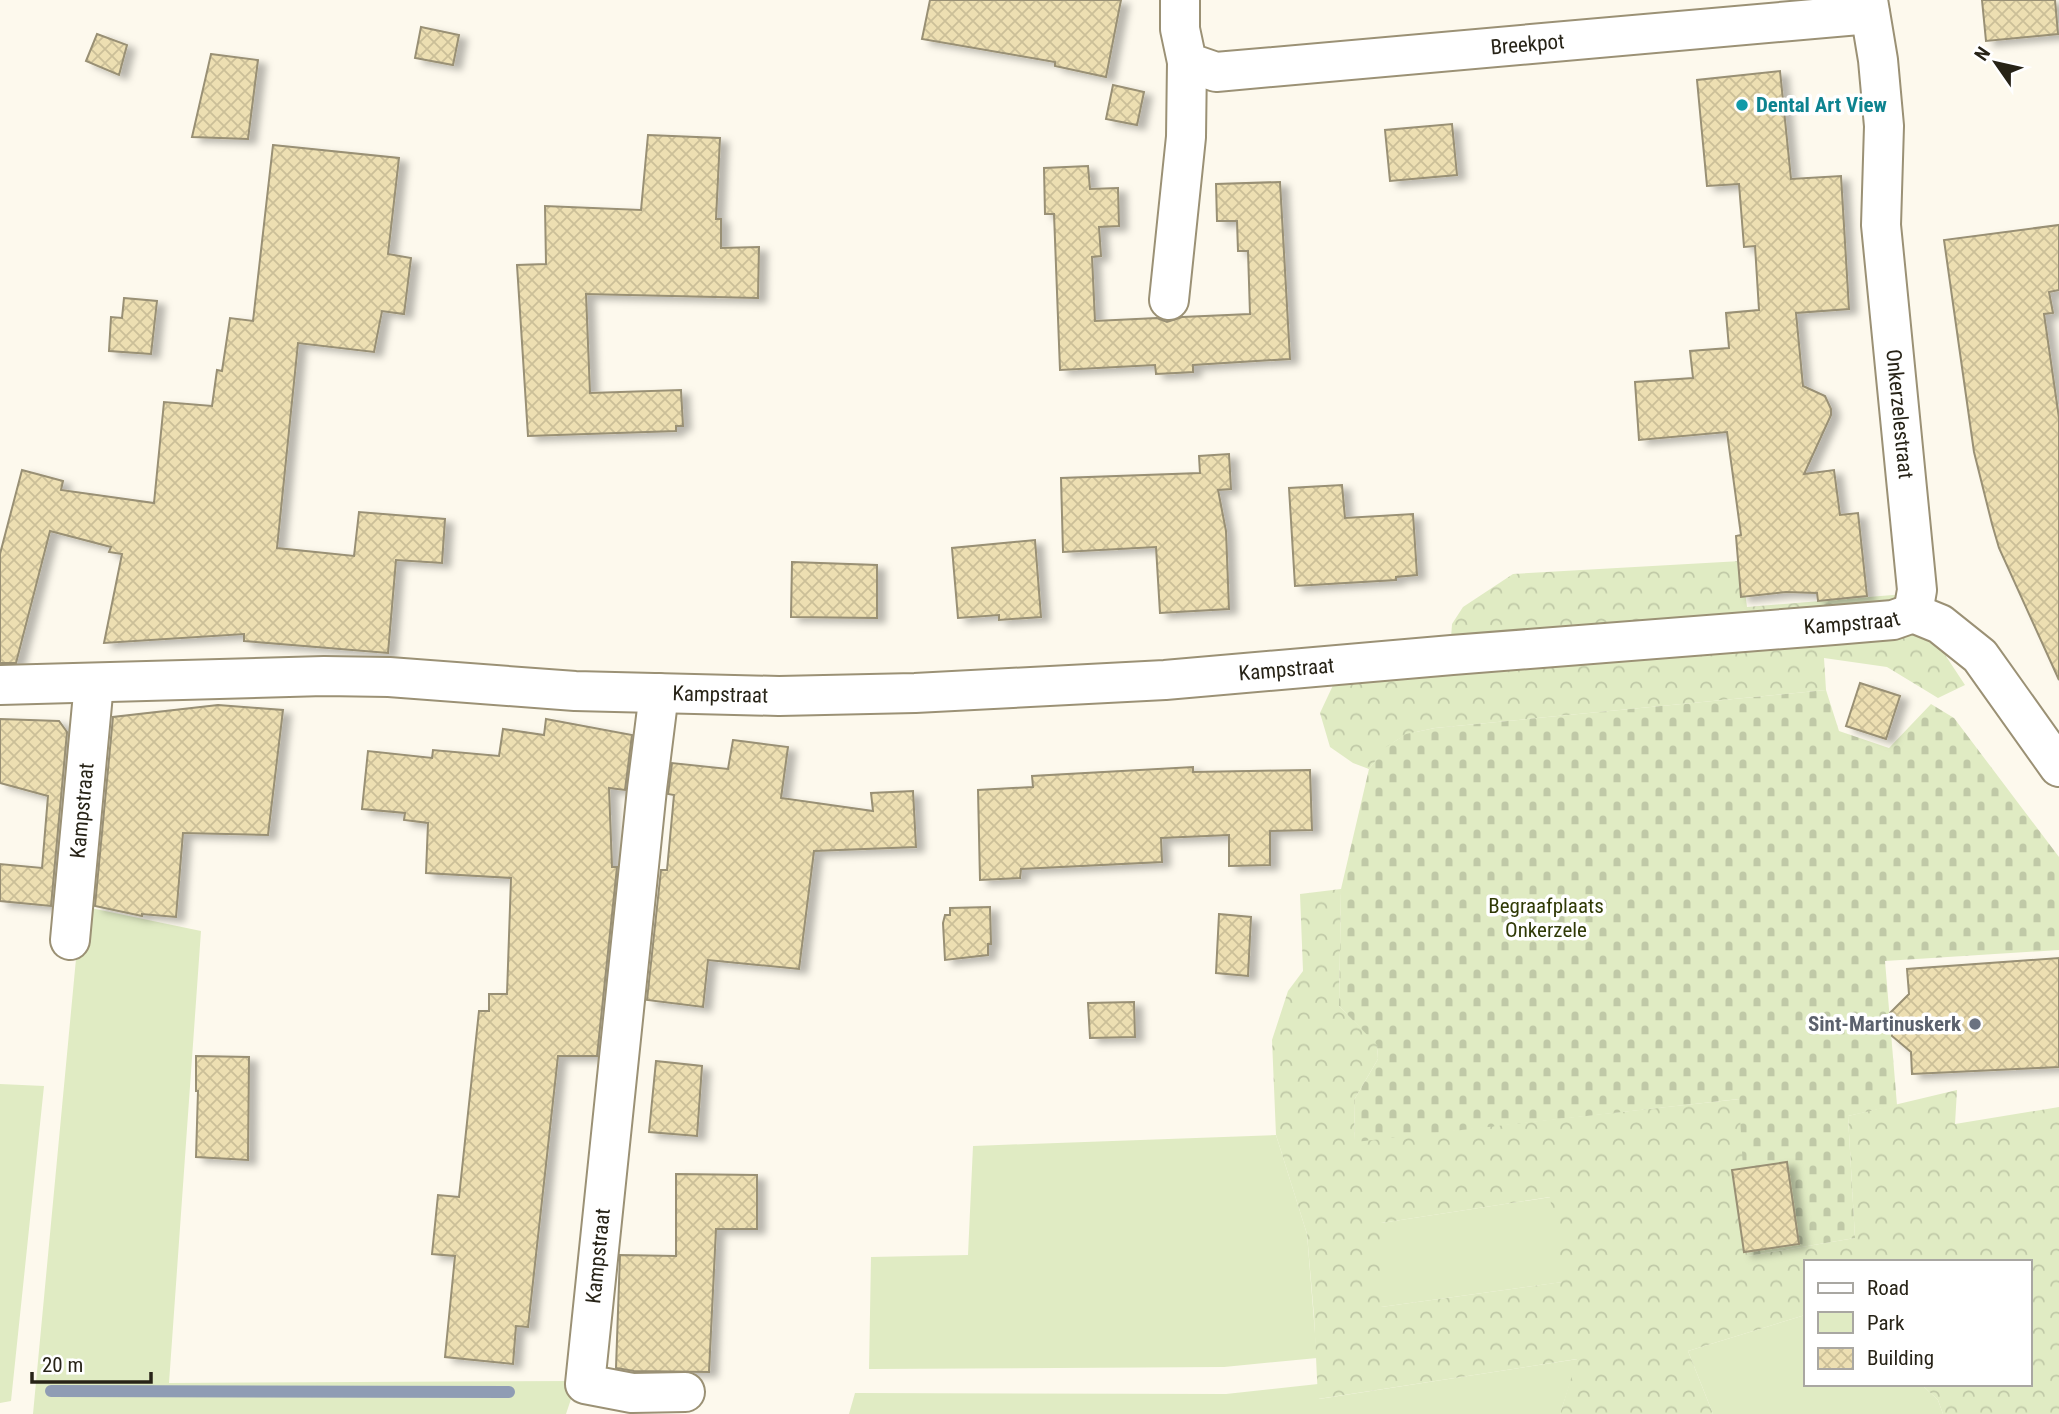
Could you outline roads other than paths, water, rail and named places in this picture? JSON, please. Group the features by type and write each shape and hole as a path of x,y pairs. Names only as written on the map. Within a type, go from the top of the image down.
{"street":[{"path":"1169,300 1186,137 1187,62 1181,29 1180,0"},
{"name":"Breekpot","path":"1187,62 1216,72 1869,7"},
{"name":"Onkerzelestraat","path":"1869,7 1878,60 1884,126 1881,225 1917,590 1913,613"},
{"path":"1913,613 1940,624 1980,656 2059,767"},
{"name":"Kampstraat","path":"0,685 324,676 389,677 575,691 779,696 915,693 1165,680 1893,620 1913,613"},
{"name":"Kampstraat","path":"70,940 94,683"},
{"name":"Kampstraat","path":"659,693 585,1384 632,1392 685,1392"}],"waterway":[{"path":"51,1391 509,1392"}],"place":[{"name":"Dental Art View","path":"1742,105"},
{"name":"Sint-Martinuskerk","path":"1975,1024"}],"park label":[{"name":"Begraafplaats Onkerzele","path":"1546,918"}]}
